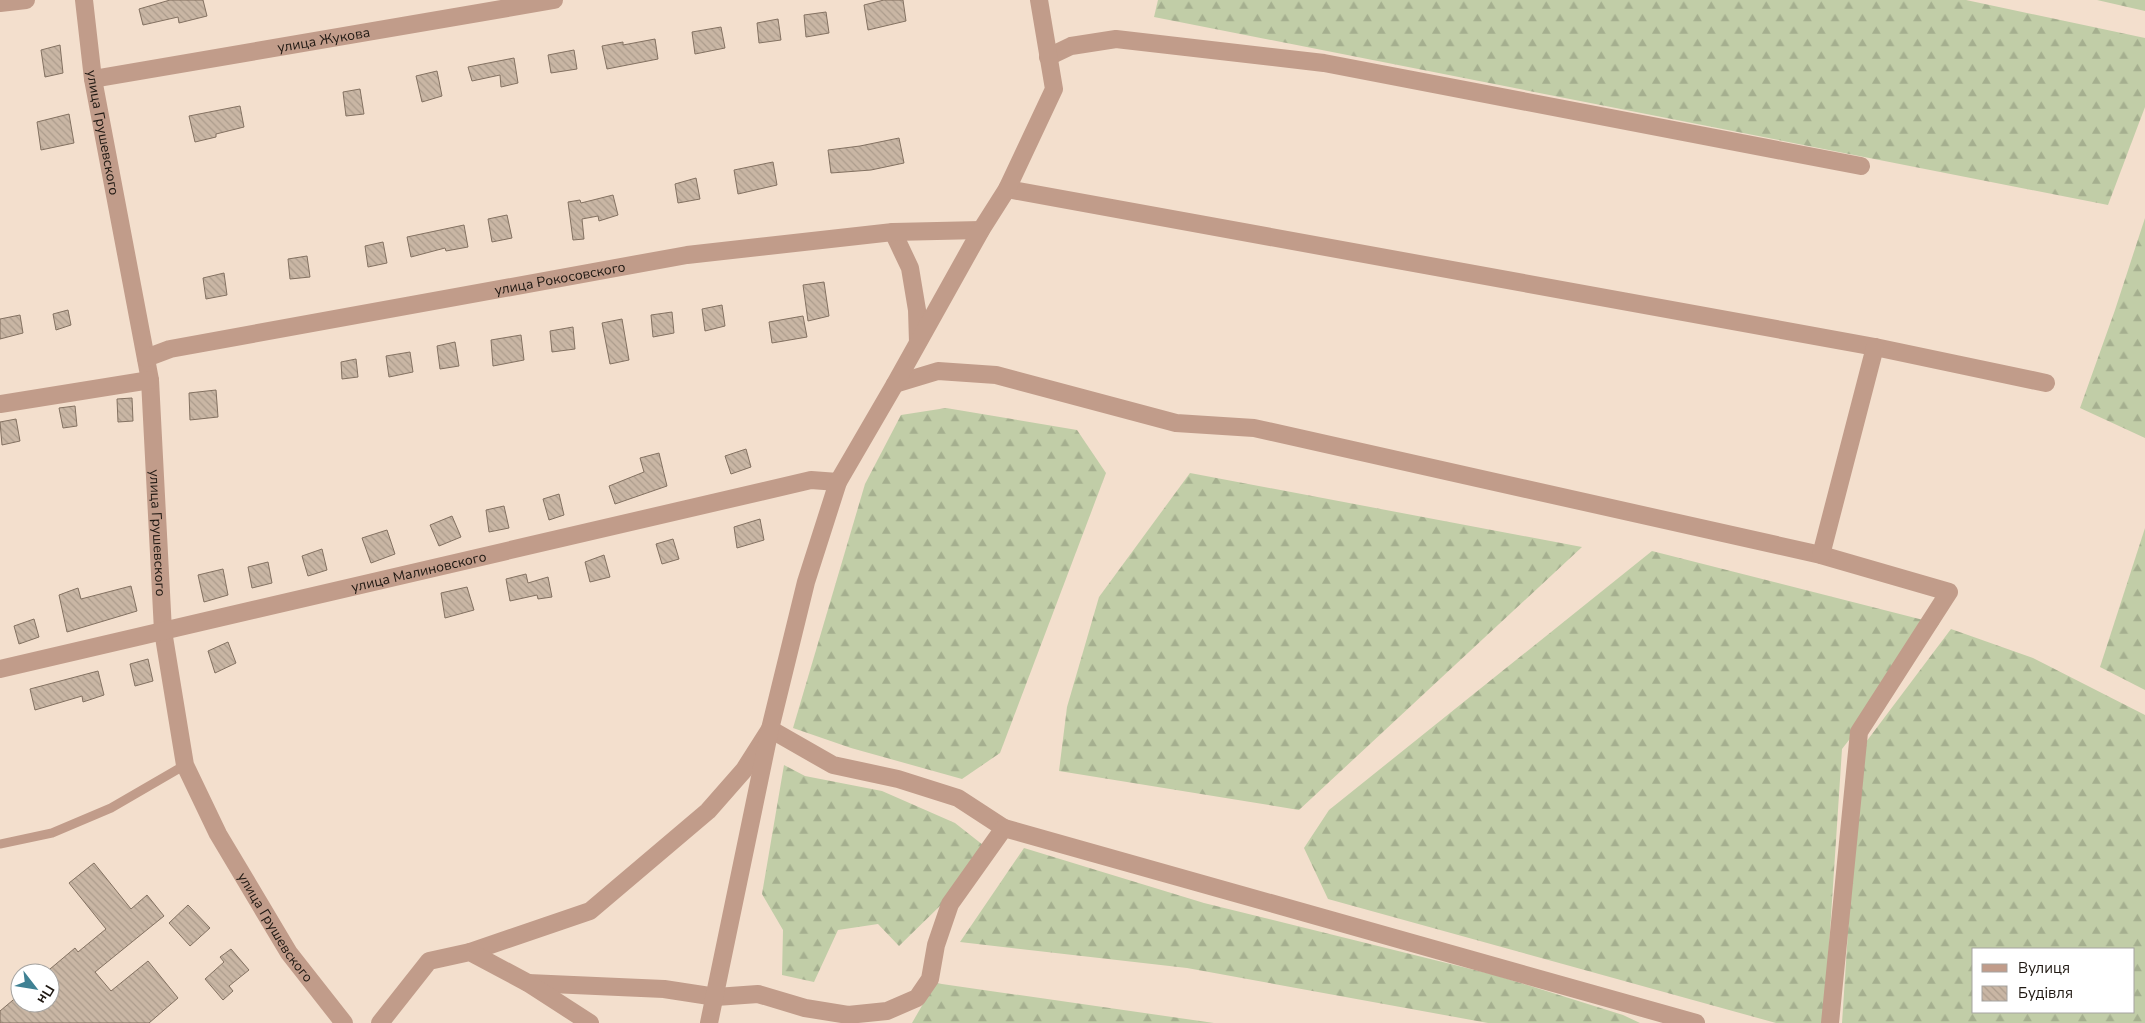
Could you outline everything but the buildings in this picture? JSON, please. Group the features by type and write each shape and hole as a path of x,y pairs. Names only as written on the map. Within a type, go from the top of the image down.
{"street":[{"path":"0,3 26,0"},
{"name":"улица Грушевского","path":"84,0 93,79 150,380 163,631 185,765 218,834 289,952 344,1023"},
{"name":"улица Жукова","path":"93,79 554,0"},
{"path":"710,1023 770,730 806,582 838,482 895,384 980,230 1007,189 1054,89 1039,0"},
{"path":"1048,57 1071,46 1116,39 1324,63 1861,166"},
{"path":"1007,189 1875,347 2046,383"},
{"name":"улица Рокосовского","path":"146,358 170,349 687,255 893,232 980,230"},
{"path":"893,232 910,268 917,310 918,343"},
{"path":"1820,555 1875,347"},
{"path":"895,384 938,371 996,375 1176,423 1254,428 1820,555 1949,592 1859,732 1830,1023"},
{"path":"0,404 150,380"},
{"name":"улица Малиновского","path":"0,669 811,480 838,482"},
{"path":"770,730 833,765 898,778 958,798 1004,828 1696,1023"},
{"path":"380,1023 429,961 470,952 590,911 708,811 744,770 770,730"},
{"path":"528,983 664,989 716,997 758,994 805,1008 848,1015 887,1011 917,998 930,979 936,945 950,904 1004,828"},
{"path":"470,952 528,983 590,1023"}],"lane":[{"path":"0,844 52,833 111,808 185,765"}],"green space":[{"path":"1158,0 1966,0 2145,38 2145,107 2108,205 1154,17"},
{"path":"2097,0 2145,0 2145,11"},
{"path":"2145,218 2145,438 2080,408"},
{"path":"946,408 1077,430 1106,473 1000,753 962,779 851,748 793,728 865,484 901,415"},
{"path":"1190,473 1582,547 1299,810 1059,771 1067,707 1099,597"},
{"path":"2145,528 2145,690 2100,667"},
{"path":"1652,551 1939,624 1842,749 1824,1023 1776,1023 1328,899 1304,848 1329,810"},
{"path":"1951,629 2033,658 2145,715 2145,1023 1842,1023 1860,750"},
{"path":"784,765 805,776 882,791 955,823 983,845 985,862 899,946 878,924 838,930 814,982 782,975 783,930 762,894"},
{"path":"1024,848 1204,903 1495,975 1623,1015 1640,1023 1488,1023 1187,968 960,942"},
{"path":"935,983 1214,1023 912,1023"}]}
